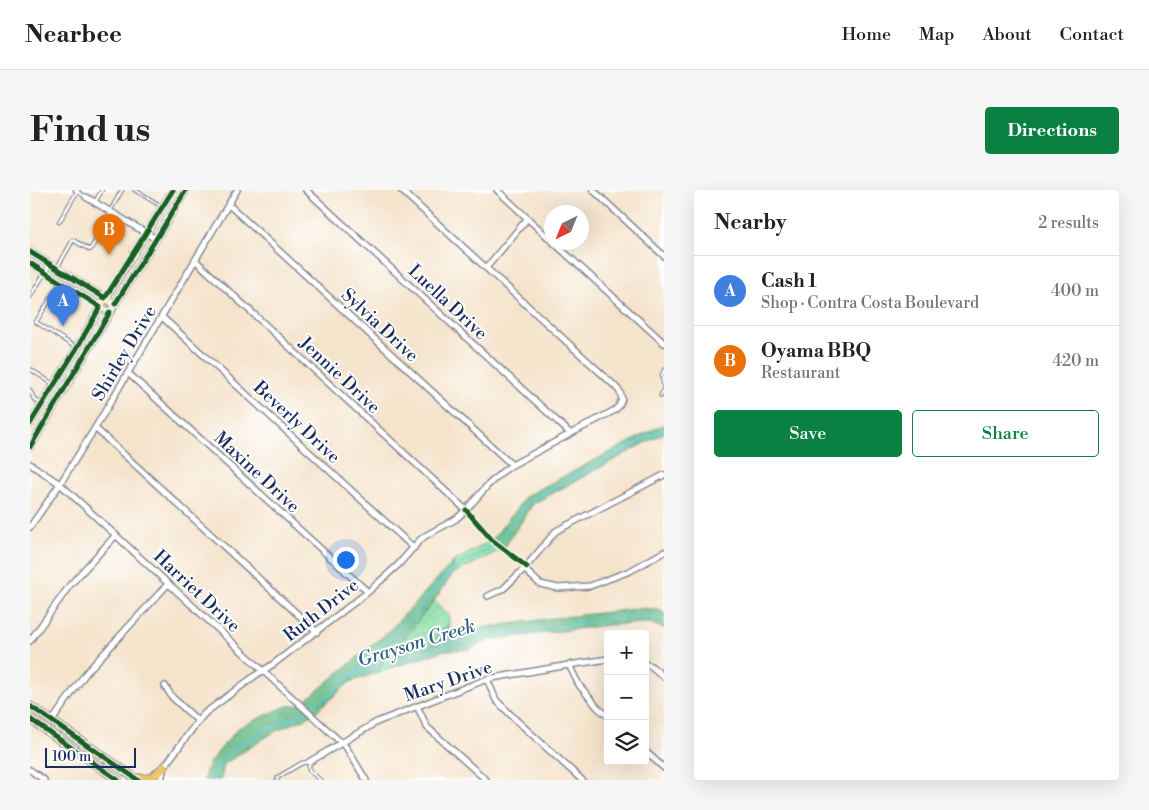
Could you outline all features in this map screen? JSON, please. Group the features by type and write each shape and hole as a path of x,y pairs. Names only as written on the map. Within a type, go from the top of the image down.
{"main road":[{"path":"30,424 172,190"},
{"path":"30,447 110,312 186,190"},
{"path":"30,252 115,304"},
{"path":"30,263 110,312"},
{"path":"30,706 136,779 151,779 164,767"},
{"path":"30,719 118,780"}],"street":[{"name":"Shirley Drive","path":"30,527 95,428 237,190"},
{"name":"Luella Drive","path":"306,190 570,433"},
{"path":"401,190 486,268 527,219"},
{"path":"497,190 544,235"},
{"path":"593,190 664,256"},
{"path":"86,197 156,239"},
{"name":"Sylvia Drive","path":"229,205 512,465"},
{"path":"561,250 664,343"},
{"name":"Jennie Drive","path":"195,260 466,510"},
{"name":"Ruth Drive","path":"160,780 164,767 205,712 317,632 368,592 398,565 420,540 456,519 502,472 615,410 619,406 622,399 620,392 615,386 486,268"},
{"name":"Beverly Drive","path":"162,317 414,548"},
{"name":"Maxine Drive","path":"128,373 368,592"},
{"path":"95,428 317,632"},
{"name":"Harriet Drive","path":"30,464 60,484 341,742 366,780"},
{"path":"488,596 503,589 524,569 556,531 664,475"},
{"path":"30,641 70,585 116,536"},
{"path":"524,569 540,584 558,588 590,586 630,571 664,552"},
{"path":"52,722 86,673 168,584"},
{"name":"Mary Drive","path":"308,762 377,722 487,679 604,660"},
{"path":"569,665 579,685 604,713"},
{"path":"649,665 664,677"},
{"path":"487,679 496,700 582,780"},
{"path":"165,686 172,698 198,721"},
{"path":"417,706 426,727 486,780"},
{"path":"649,755 664,768"},
{"path":"30,770 44,780"}],"lane":[{"path":"59,222 77,190 86,197"},
{"path":"95,202 102,190"},
{"path":"30,297 46,273 54,266 73,240 90,250 109,219 110,211 122,190"},
{"path":"134,190 162,206"},
{"path":"60,281 36,322 77,348"},
{"path":"30,369 54,385"},
{"path":"661,396 664,387 662,376 664,370"},
{"path":"30,390 34,399 42,404"},
{"path":"277,780 302,763 308,762 310,770 320,780"}],"green space":[{"path":"664,424 664,433 533,504 504,548 492,540 526,496"},
{"path":"492,540 504,548 453,574 453,562"},
{"path":"453,562 453,574 403,640 390,641 379,672 350,682 311,716 276,731 224,764 221,780 203,780 209,763 238,728 286,706 300,705 389,631"},
{"path":"434,601 449,615 449,623 431,641 399,650 391,668 379,672 390,640 403,640"},
{"path":"644,608 660,610 664,613 664,629 650,623 609,625 488,640 469,650 446,650 391,668 399,650 431,641 449,623 449,632"}],"waterway":[{"path":"351,676 399,632 444,578 458,566 496,544 530,500 664,429"},
{"name":"Grayson Creek","path":"213,780 219,762 239,745 267,729 298,716 328,695 350,676 478,636 549,629 611,618 651,617 664,622"}],"cycle path":[{"path":"30,252 105,298 173,190"},
{"path":"115,304 186,190"},
{"path":"30,263 100,307 30,424"},
{"path":"30,447 110,312"},
{"path":"466,510 492,540 527,567"},
{"path":"30,706 138,780"},
{"path":"30,719 118,780"}],"place":[{"name":"Oyama BBQ","path":"109,255"},
{"name":"Cash 1","path":"63,326"}]}
